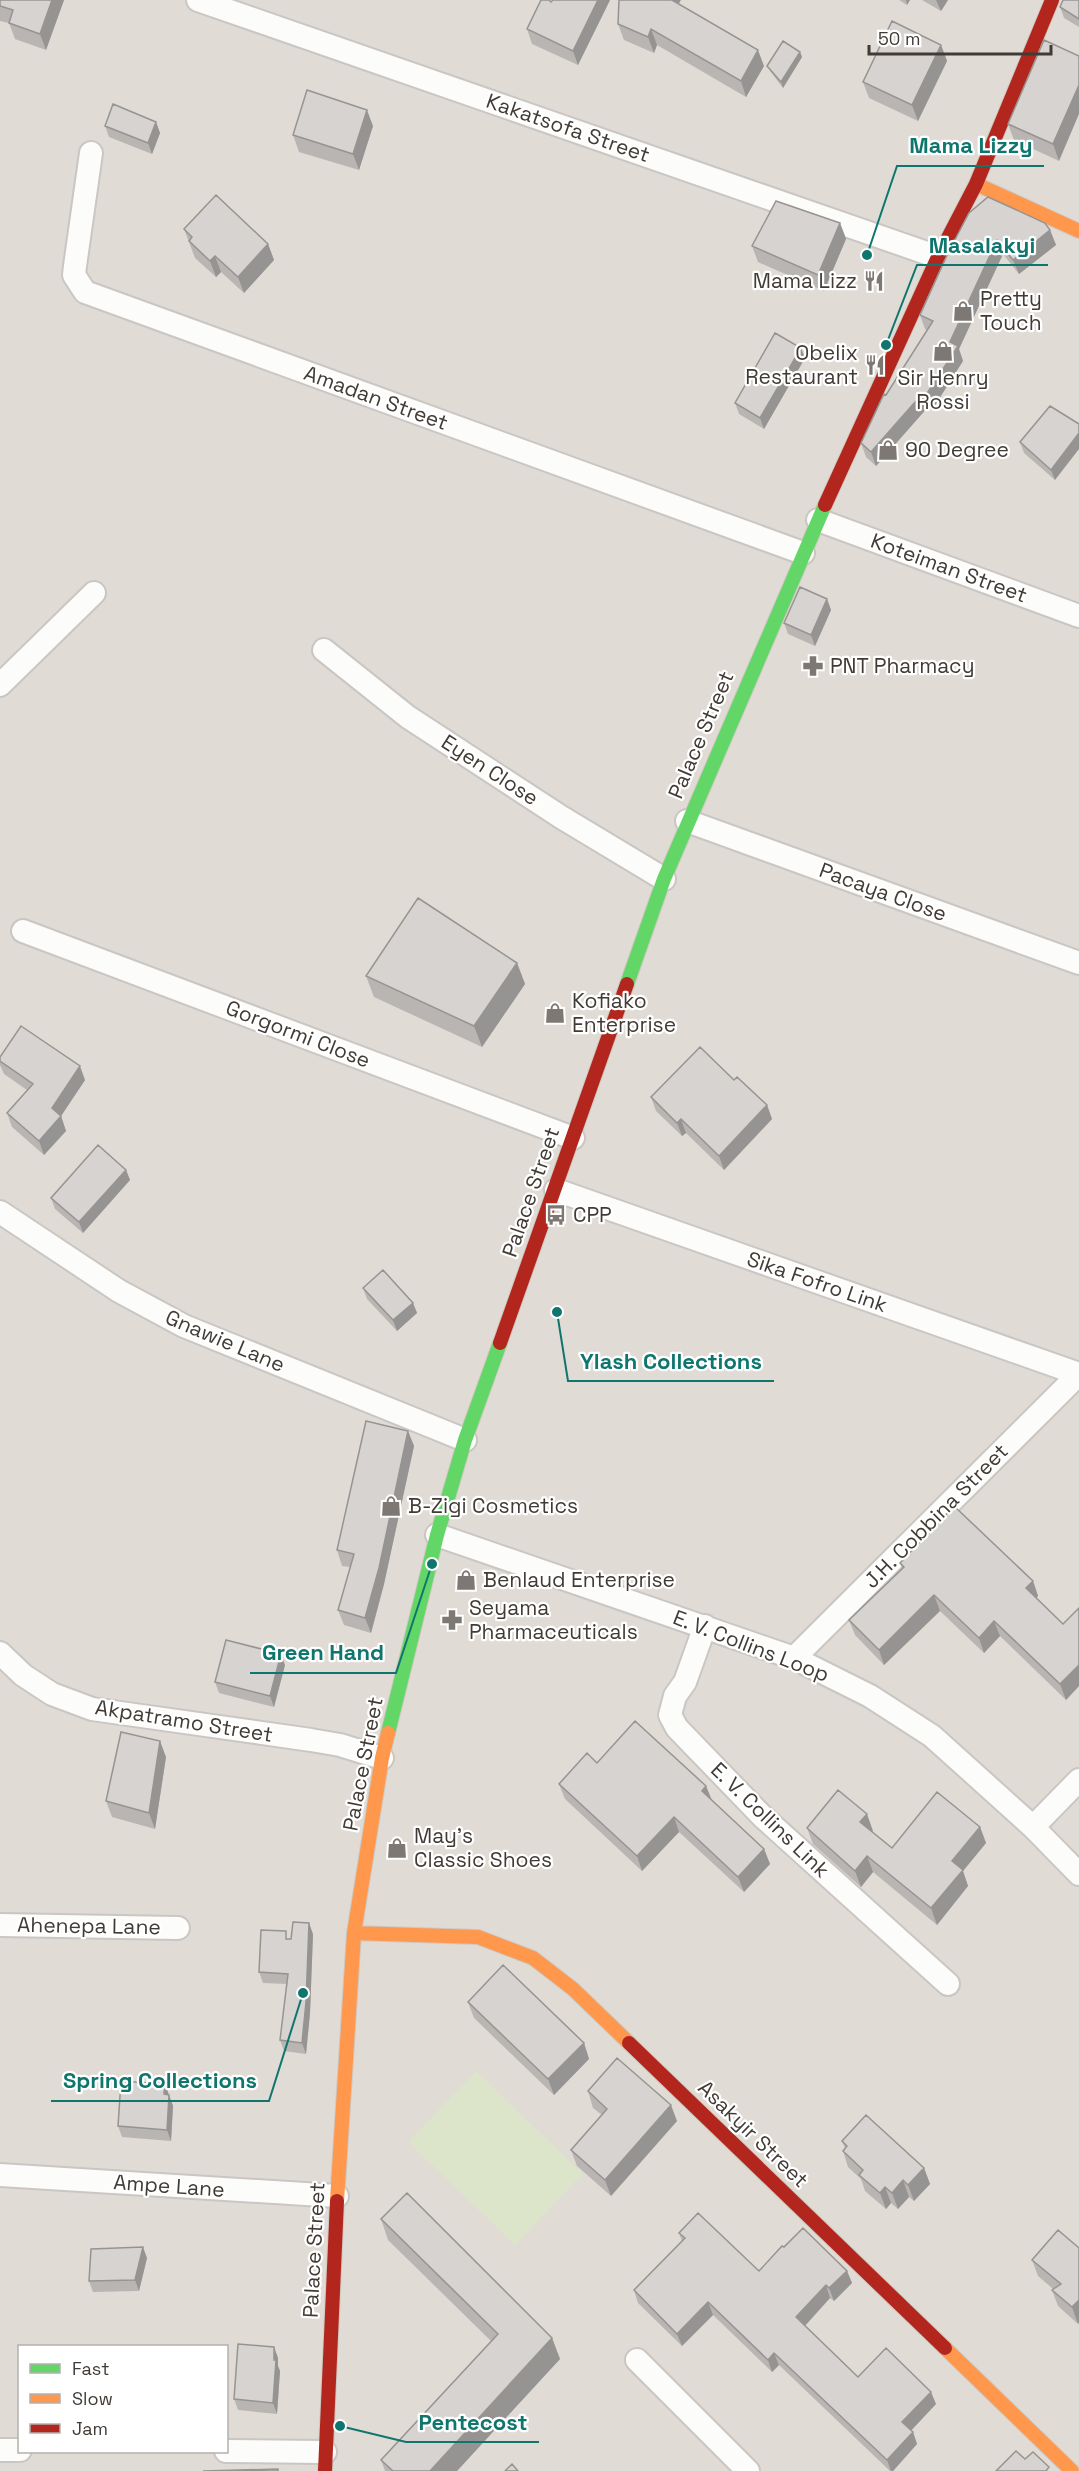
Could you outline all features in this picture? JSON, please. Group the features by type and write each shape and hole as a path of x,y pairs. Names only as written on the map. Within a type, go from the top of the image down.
{"street":[{"name":"Kakatsofa Street","path":"198,0 224,4 938,257"},
{"name":"Palace Street","path":"325,2461 337,2196 354,1932 382,1758 437,1535 465,1440 556,1190 664,879 687,821 802,552 938,257 976,184 1052,0"},
{"name":"Amadan Street","path":"91,153 74,275 85,292 802,552"},
{"path":"976,184 1079,231"},
{"name":"Koteiman Street","path":"818,520 1079,616"},
{"path":"0,685 94,593"},
{"name":"Eyen Close","path":"324,650 408,717 561,817 664,879"},
{"name":"Pacaya Close","path":"687,821 1079,963"},
{"name":"Gorgormi Close","path":"23,931 573,1138"},
{"name":"Sika Fofro Link","path":"556,1190 1079,1374"},
{"name":"Gnawie Lane","path":"0,1212 118,1292 184,1326 465,1440"},
{"name":"J.H. Cobbina Street","path":"794,1658 1079,1374"},
{"name":"E. V. Collins Loop","path":"437,1535 794,1658 870,1696 932,1736 1033,1827 1079,1874"},
{"name":"E. V. Collins Link","path":"705,1626 685,1682 675,1696 670,1715 677,1728 763,1817 948,1984"},
{"name":"Akpatramo Street","path":"0,1653 23,1675 52,1694 92,1708 311,1740 340,1745 382,1758"},
{"path":"1033,1827 1079,1780"},
{"name":"Ahenepa Lane","path":"0,1925 178,1928"},
{"name":"Asakyir Street","path":"354,1932 477,1937 533,1958 573,1989 1072,2471"},
{"name":"Ampe Lane","path":"0,2175 337,2196"},
{"path":"637,2360 748,2471"},
{"path":"0,2450 18,2450"},
{"path":"228,2451 325,2461"}],"shaded area":[{"path":"0,0 1079,0 1079,2471 0,2471"}],"green space":[{"path":"476,2071 583,2174 515,2245 408,2142"}],"building":[{"path":"0,0 52,0 40,34 9,23 13,10 0,6"},
{"path":"541,0 551,2 553,0 598,0 573,51 527,29"},
{"path":"619,0 672,0 758,50 741,81 651,29 648,37 618,24"},
{"path":"1063,0 1079,0 1079,19 1060,7"},
{"path":"892,21 941,45 912,105 863,82"},
{"path":"1044,40 1079,56 1079,85 1053,144 1008,124"},
{"path":"783,41 800,52 781,82 767,66"},
{"path":"307,90 367,110 353,154 293,135"},
{"path":"113,104 156,122 148,143 105,126"},
{"path":"216,195 268,244 238,277 215,256 210,261 189,241 192,237 184,229"},
{"path":"988,197 1045,223 1050,230 1013,260 997,240 950,342 958,346 926,395 923,393 871,452 861,443 884,394 886,395 933,321 920,315 949,251 969,213"},
{"path":"776,201 840,223 818,275 752,246"},
{"path":"775,333 801,348 760,418 735,403"},
{"path":"1050,406 1079,424 1079,433 1051,470 1020,442"},
{"path":"800,587 827,599 811,635 784,623"},
{"path":"418,898 517,963 474,1026 366,976"},
{"path":"21,1026 80,1066 52,1108 61,1116 39,1141 7,1113 33,1084 0,1061 0,1057"},
{"path":"700,1047 734,1080 737,1077 767,1105 719,1156 681,1119 677,1123 651,1097"},
{"path":"98,1145 126,1170 79,1222 51,1198"},
{"path":"383,1270 413,1303 393,1320 363,1288"},
{"path":"366,1421 408,1431 379,1568 365,1618 338,1610 354,1554 337,1550"},
{"path":"954,1506 1033,1581 1026,1588 1063,1624 1079,1608 1079,1665 1060,1684 994,1621 979,1638 934,1595 879,1650 849,1620 904,1567 900,1563"},
{"path":"226,1640 281,1654 270,1696 215,1682"},
{"path":"635,1721 706,1786 702,1791 764,1849 738,1877 674,1817 637,1856 559,1784 587,1753 597,1763"},
{"path":"121,1732 160,1741 149,1813 106,1801"},
{"path":"838,1790 867,1814 860,1822 892,1848 937,1792 980,1827 952,1861 963,1870 931,1908 867,1856 855,1871 807,1828"},
{"path":"293,1922 309,1923 302,2043 280,2040 288,1974 259,1972 261,1930 286,1931 286,1939 291,1939"},
{"path":"503,1965 584,2043 548,2079 468,2002"},
{"path":"617,2058 671,2105 605,2180 571,2150 607,2109 588,2091"},
{"path":"121,2081 165,2084 164,2094 169,2095 167,2130 118,2126"},
{"path":"866,2115 924,2168 908,2185 903,2180 892,2193 885,2187 880,2193 859,2175 863,2170 843,2151 847,2146 842,2141"},
{"path":"407,2193 552,2338 430,2471 393,2471 381,2460 498,2334 381,2219"},
{"path":"698,2213 759,2271 782,2246 784,2247 803,2228 847,2271 829,2288 826,2285 796,2317 858,2377 886,2348 931,2392 902,2422 913,2432 887,2460 774,2353 768,2360 708,2302 677,2334 634,2290 685,2238 679,2233"},
{"path":"1058,2230 1079,2248 1079,2300 1072,2307 1052,2290 1061,2284 1032,2260"},
{"path":"143,2247 135,2280 89,2281 91,2249"},
{"path":"238,2344 274,2347 274,2360 276,2360 273,2403 234,2399"},
{"path":"1016,2451 1025,2459 1033,2452 1049,2467 1046,2471 996,2471"},
{"path":"512,2464 518,2471 505,2471"},
{"path":"278,2469 278,2471 203,2471"}],"traffic: fast":[{"path":"627,984 664,879 825,505"},
{"path":"388,1733 437,1535 465,1440 500,1343"}],"traffic: slow":[{"path":"976,184 1079,231"},
{"path":"337,2201 354,1933 388,1733"},
{"path":"354,1933 478,1937 533,1958 573,1989 629,2043"},
{"path":"945,2348 1072,2471"}],"traffic: jam":[{"path":"825,505 938,257 976,184 1052,0"},
{"path":"500,1343 627,984"},
{"path":"629,2043 945,2348"},
{"path":"325,2471 337,2201"}],"place":[{"name":"Mama Lizzy","path":"867,255"},
{"name":"Mama Lizz","path":"874,281"},
{"name":"Pretty Touch","path":"963,311"},
{"name":"Masalakyi","path":"886,345"},
{"name":"Sir Henry Rossi","path":"943,351"},
{"name":"Obelix Restaurant","path":"875,365"},
{"name":"90 Degree","path":"888,450"},
{"name":"PNT Pharmacy","path":"813,666"},
{"name":"Kofiako Enterprise","path":"555,1013"},
{"name":"CPP","path":"556,1215"},
{"name":"Ylash Collections","path":"557,1312"},
{"name":"B-Zigi Cosmetics","path":"391,1506"},
{"name":"Green Hand","path":"432,1564"},
{"name":"Benlaud Enterprise","path":"466,1580"},
{"name":"Seyama Pharmaceuticals","path":"452,1620"},
{"name":"May's Classic Shoes","path":"397,1848"},
{"name":"Spring Collections","path":"303,1993"},
{"name":"Pentecost","path":"340,2426"}]}
